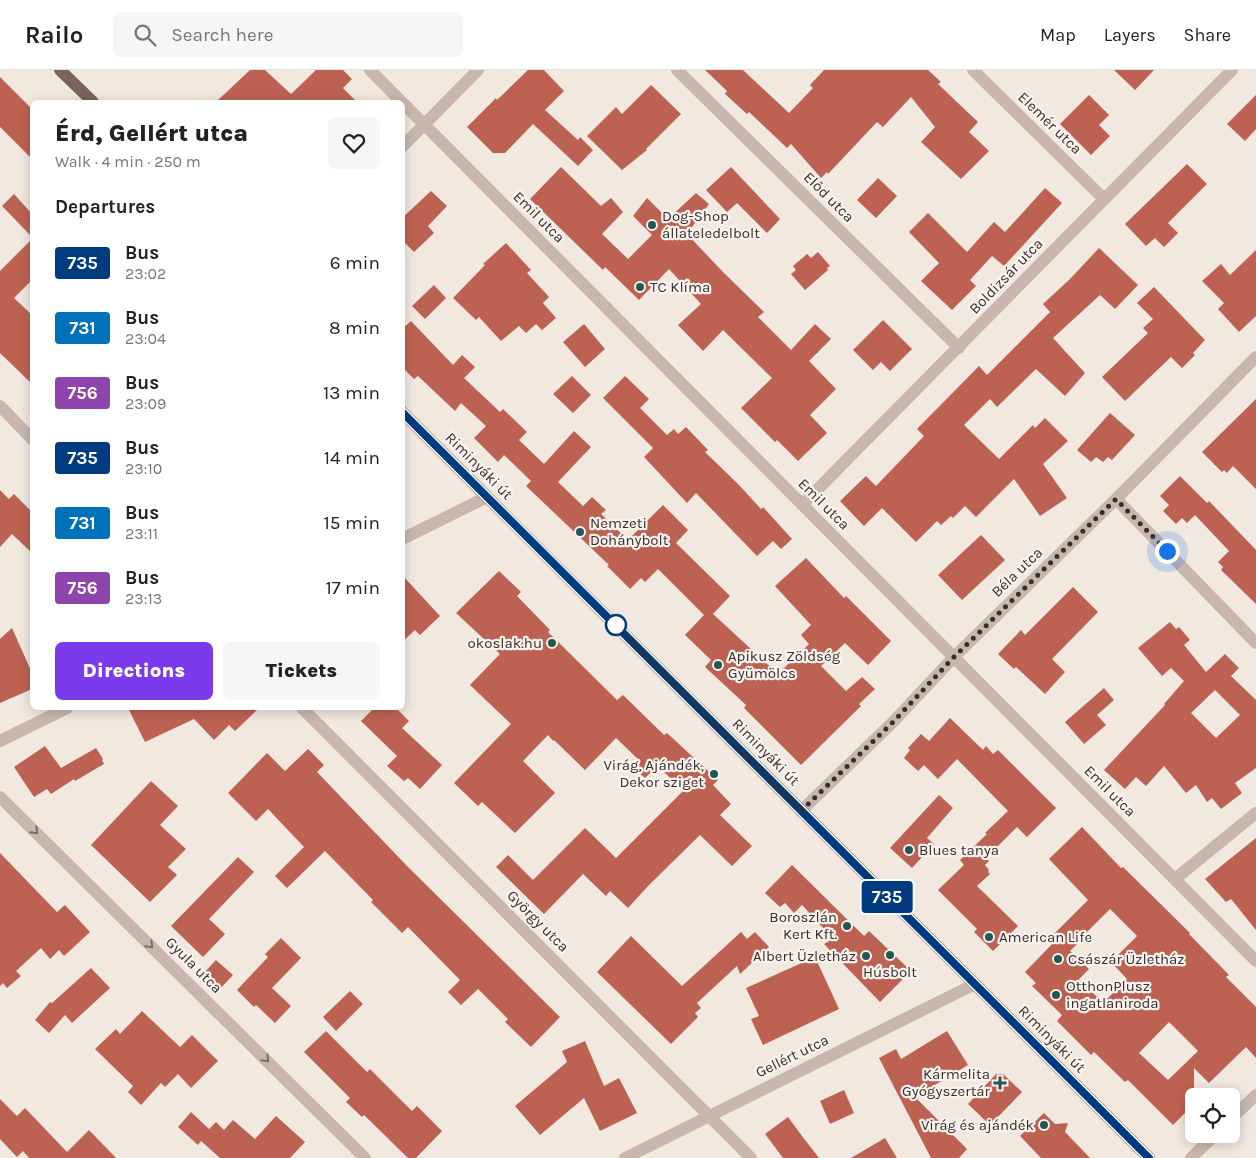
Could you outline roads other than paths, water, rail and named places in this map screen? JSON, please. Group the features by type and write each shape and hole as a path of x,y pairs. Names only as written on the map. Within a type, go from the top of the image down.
{"main road":[{"path":"60,70 91,100"},
{"name":"Riminyáki út","path":"405,415 1149,1158"}],"street":[{"name":"Emil utca","path":"370,70 400,100"},
{"path":"405,143 478,70"},
{"name":"Előd utca","path":"677,70 958,348"},
{"name":"Elemér utca","path":"973,70 1104,199"},
{"name":"Boldizsár utca","path":"802,505 1232,70"},
{"name":"Emil utca","path":"405,105 1256,960"},
{"name":"Béla utca","path":"801,811 894,721 954,657 1116,499 1256,357"},
{"path":"0,406 30,437"},
{"path":"405,538 487,496"},
{"path":"1116,499 1256,643"},
{"path":"0,741 63,710"},
{"name":"György utca","path":"304,710 751,1158"},
{"name":"Gyula utca","path":"0,797 365,1158"},
{"path":"1175,879 1256,813"},
{"name":"Gellért utca","path":"624,1158 975,984"},
{"path":"1240,1110 1256,1095"},
{"path":"1191,1158 1207,1143"}],"place":[{"name":"Dog-Shop állateledelbolt","path":"652,225"},
{"name":"TC Klíma","path":"640,287"},
{"name":"Nemzeti Dohánybolt","path":"580,532"},
{"name":"okoslak.hu","path":"552,643"},
{"name":"Apikusz Zöldség Gyümölcs","path":"718,665"},
{"name":"Virág, Ajándék, Dekor sziget","path":"714,774"},
{"name":"Blues tanya","path":"909,850"},
{"name":"Boroszlán Kert Kft.","path":"847,926"},
{"name":"American Life","path":"989,937"},
{"name":"Húsbolt","path":"890,955"},
{"name":"Albert Üzletház","path":"866,956"},
{"name":"Császár Üzletház","path":"1058,959"},
{"name":"OtthonPlusz ingatlaniroda","path":"1056,995"},
{"name":"Kármelita Gyógyszertár","path":"1000,1083"},
{"name":"Virág és ajándék","path":"1044,1125"}]}
